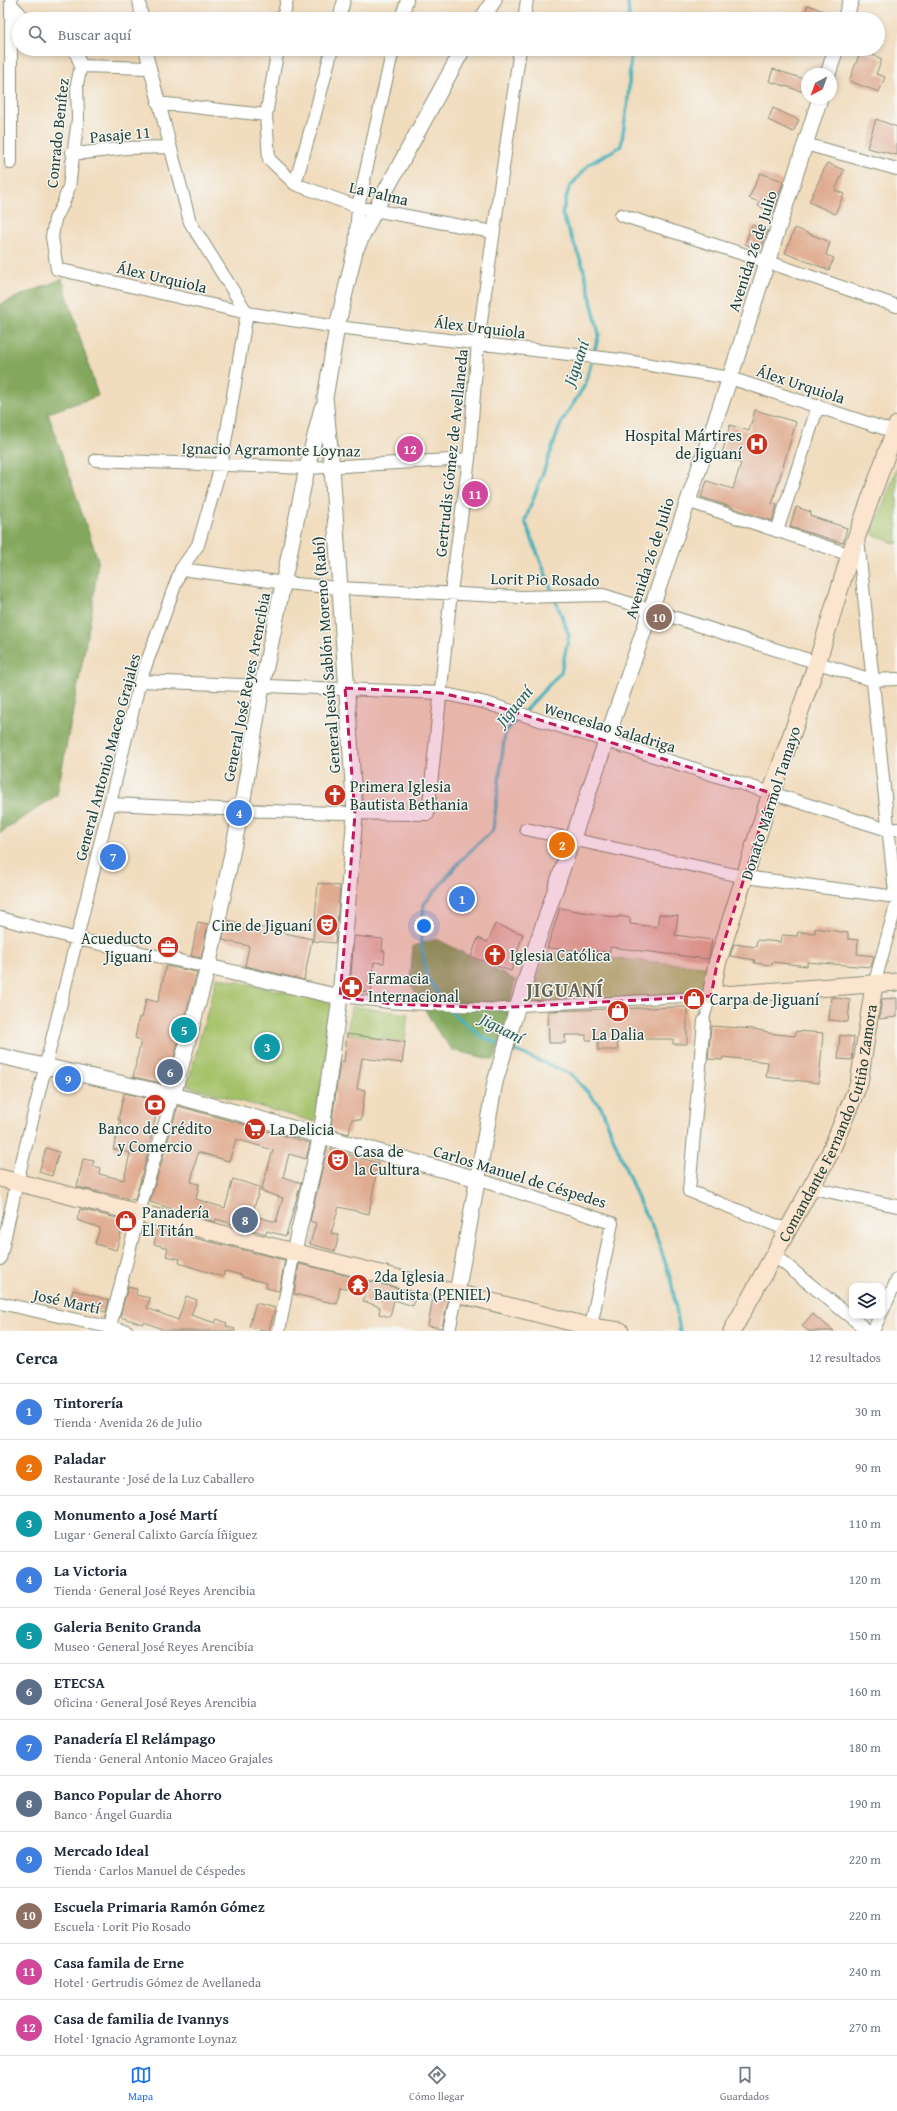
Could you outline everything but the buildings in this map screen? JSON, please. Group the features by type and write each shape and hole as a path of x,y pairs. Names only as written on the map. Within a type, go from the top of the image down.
{"main road":[{"name":"Donato Mármol Tamayo","path":"711,996 717,964 771,793 855,557 858,539 896,428"},
{"path":"711,996 874,985 897,982"},
{"name":"Comandante Fernando Cutiño Zamora","path":"732,1331 775,1256 830,1153 859,1083 874,985"},
{"path":"0,1178 294,1251 590,1329 620,1331"}],"street":[{"path":"139,0 141,12"},
{"path":"284,12 287,0"},
{"path":"341,12 344,0"},
{"path":"403,12 406,0"},
{"path":"486,12 494,0"},
{"path":"525,12 527,0"},
{"path":"847,12 851,0"},
{"path":"11,2 19,12"},
{"path":"11,2 11,163"},
{"name":"Conrado Benítez","path":"57,269 52,237 55,219 63,204 69,187 72,152 78,119 77,84 81,66 77,56"},
{"path":"146,56 190,222 247,313"},
{"path":"158,103 266,115 277,56"},
{"path":"295,184 330,56"},
{"path":"355,251 358,207 391,56"},
{"name":"General Jesús Sablón Moreno (Rabí)","path":"279,1331 294,1251 321,1135 340,997 355,814 338,588 332,468 325,398 337,327 355,251 454,56"},
{"name":"Gertrudis Gómez de Avellaneda","path":"355,814 428,814 451,592 468,459 478,342 519,56"},
{"path":"830,68 834,56"},
{"path":"81,66 149,68"},
{"name":"Avenida 26 de Julio","path":"457,1293 495,1082 511,1028 572,840 607,742 687,501 730,378 818,104"},
{"name":"La Palma","path":"266,115 268,159 295,184 358,207 493,232"},
{"path":"805,144 897,169"},
{"name":"Pasaje 11","path":"72,152 84,153 126,148 170,147"},
{"path":"621,216 768,262 897,306"},
{"name":"Álex Urquiola","path":"57,269 247,313 337,327 478,342 620,360 730,378 818,406 896,428"},
{"name":"General Antonio Maceo Grajales","path":"0,1259 17,1182 47,1066 140,682 181,569 198,545 221,466 247,313"},
{"name":"General José Reyes Arencibia","path":"110,1329 139,1212 208,967 241,810 262,686 285,583 307,468 325,398"},
{"path":"777,531 818,406"},
{"name":"Ignacio Agramonte Loynaz","path":"96,460 221,466 332,468 468,459"},
{"path":"687,501 855,557"},
{"name":"Comandante Fernando Cutiño Zamora","path":"855,557 893,830 896,905 874,985"},
{"name":"Lorit Pio Rosado","path":"181,569 285,583 338,588 451,592 521,597 603,595 872,680 897,679"},
{"name":"Wenceslao Saladriga","path":"140,682 441,692 486,703 539,721 893,830"},
{"path":"110,804 355,814"},
{"path":"526,829 745,876 896,905"},
{"path":"0,918 77,939 340,997 392,1004 495,1008 711,996"},
{"name":"Donato Mármol Tamayo","path":"711,996 704,1020 689,1191 788,1230"},
{"name":"Carlos Manuel de Céspedes","path":"0,1056 173,1095 321,1135 477,1179 612,1223 590,1329"},
{"path":"812,1188 897,1206"},
{"path":"775,1256 868,1331"},
{"path":"885,1306 897,1280"},
{"path":"449,1331 457,1293"},
{"name":"José Martí","path":"0,1303 110,1329 127,1331"},
{"path":"873,1331 879,1319"}],"highlighted area":[{"path":"345,688 441,693 486,703 771,793 717,964 711,996 495,1008 392,1004 340,997 355,814"}],"green space":[{"path":"62,279 98,396 48,413 98,560 92,611 57,795 0,833 0,304"},
{"path":"897,468 897,544 872,534"},
{"path":"437,939 515,980 504,1031 494,1060 452,1050 436,1029 410,983 413,946"},
{"path":"547,953 712,967 703,992 528,1006"},
{"path":"217,977 335,1003 315,1122 187,1086"},
{"path":"351,1006 408,1014 405,1042 347,1034"}],"waterway":[{"name":"Jiguaní","path":"628,0 629,12"},
{"name":"Jiguaní","path":"502,1045 482,1037 449,1010 427,977 421,943 424,904 462,859 493,830 505,732 561,672 569,635 525,521 562,421 585,385 599,334 583,266 562,214 569,188 589,164 621,146 628,101 631,56"},
{"name":"Jiguaní","path":"509,1048 571,1074 601,1107 640,1204 655,1232 671,1280 680,1331"}],"place":[{"name":"Hospital Mártires de Jiguaní","path":"757,444"},
{"name":"Casa de familia de Ivannys","path":"410,449"},
{"name":"Casa famila de Erne","path":"475,494"},
{"name":"Escuela Primaria Ramón Gómez","path":"659,617"},
{"name":"Primera Iglesia Bautista Bethania","path":"335,795"},
{"name":"La Victoria","path":"239,813"},
{"name":"Paladar","path":"562,845"},
{"name":"Panadería El Relámpago","path":"113,857"},
{"name":"Tintorería","path":"462,899"},
{"name":"Cine de Jiguaní","path":"327,925"},
{"name":"Acueducto Jiguaní","path":"168,947"},
{"name":"Iglesia Católica","path":"495,955"},
{"name":"Farmacia Internacional","path":"352,987"},
{"name":"Carpa de Jiguaní","path":"694,999"},
{"name":"La Dalia","path":"618,1011"},
{"name":"Galeria Benito Granda","path":"184,1030"},
{"name":"Monumento a José Martí","path":"267,1047"},
{"name":"ETECSA","path":"170,1072"},
{"name":"Mercado Ideal","path":"68,1079"},
{"name":"Banco de Crédito y Comercio","path":"155,1105"},
{"name":"La Delicia","path":"255,1129"},
{"name":"Casa de la Cultura","path":"338,1160"},
{"name":"Banco Popular de Ahorro","path":"245,1220"},
{"name":"Panadería El Titán","path":"126,1221"},
{"name":"2da Iglesia Bautista (PENIEL)","path":"358,1285"}],"district":[{"name":"JIGUANÍ","path":"565,990"}]}
